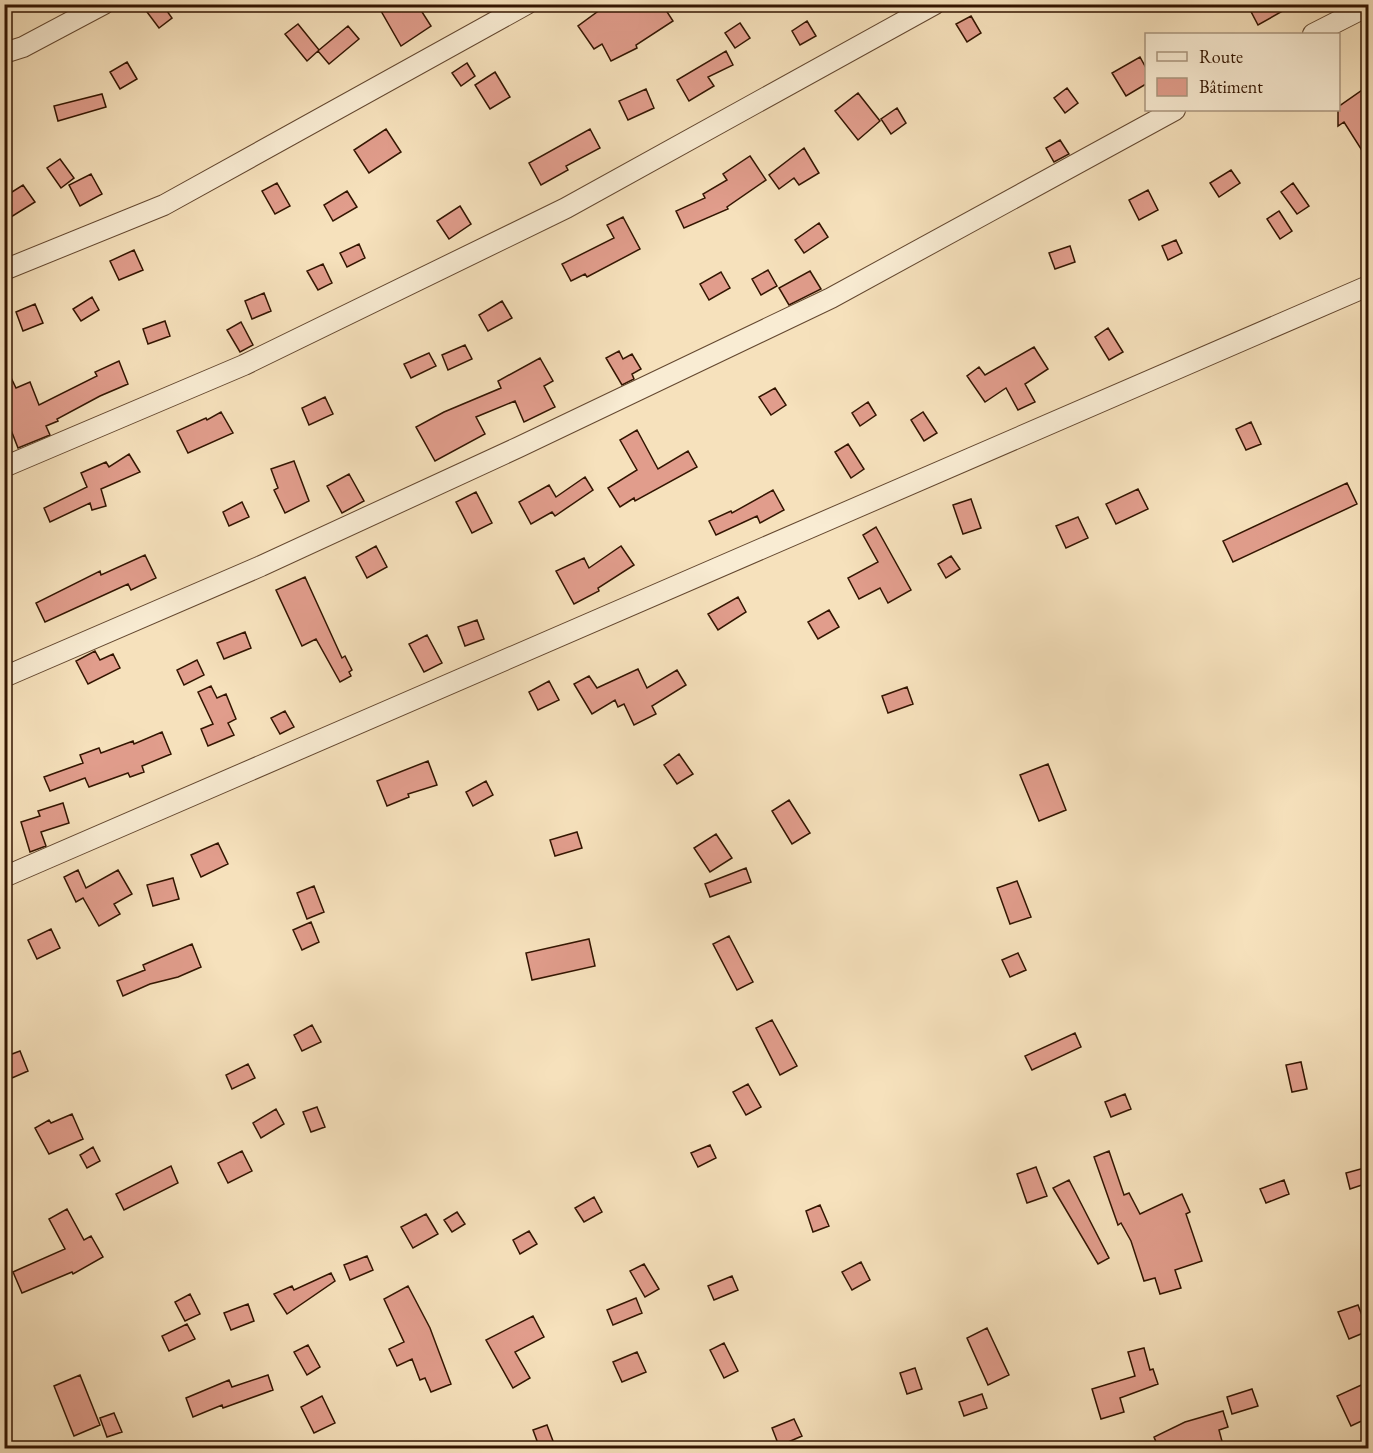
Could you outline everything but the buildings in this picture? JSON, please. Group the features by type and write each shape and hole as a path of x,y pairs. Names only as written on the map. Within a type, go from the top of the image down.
{"street":[{"path":"4,53 24,47 104,4"},
{"path":"4,270 164,205 528,4"},
{"path":"4,467 244,365 566,208 935,4"},
{"path":"1315,33 1368,6"},
{"path":"4,677 293,551 519,447 831,298 1173,111"},
{"path":"4,877 1368,286"}]}
